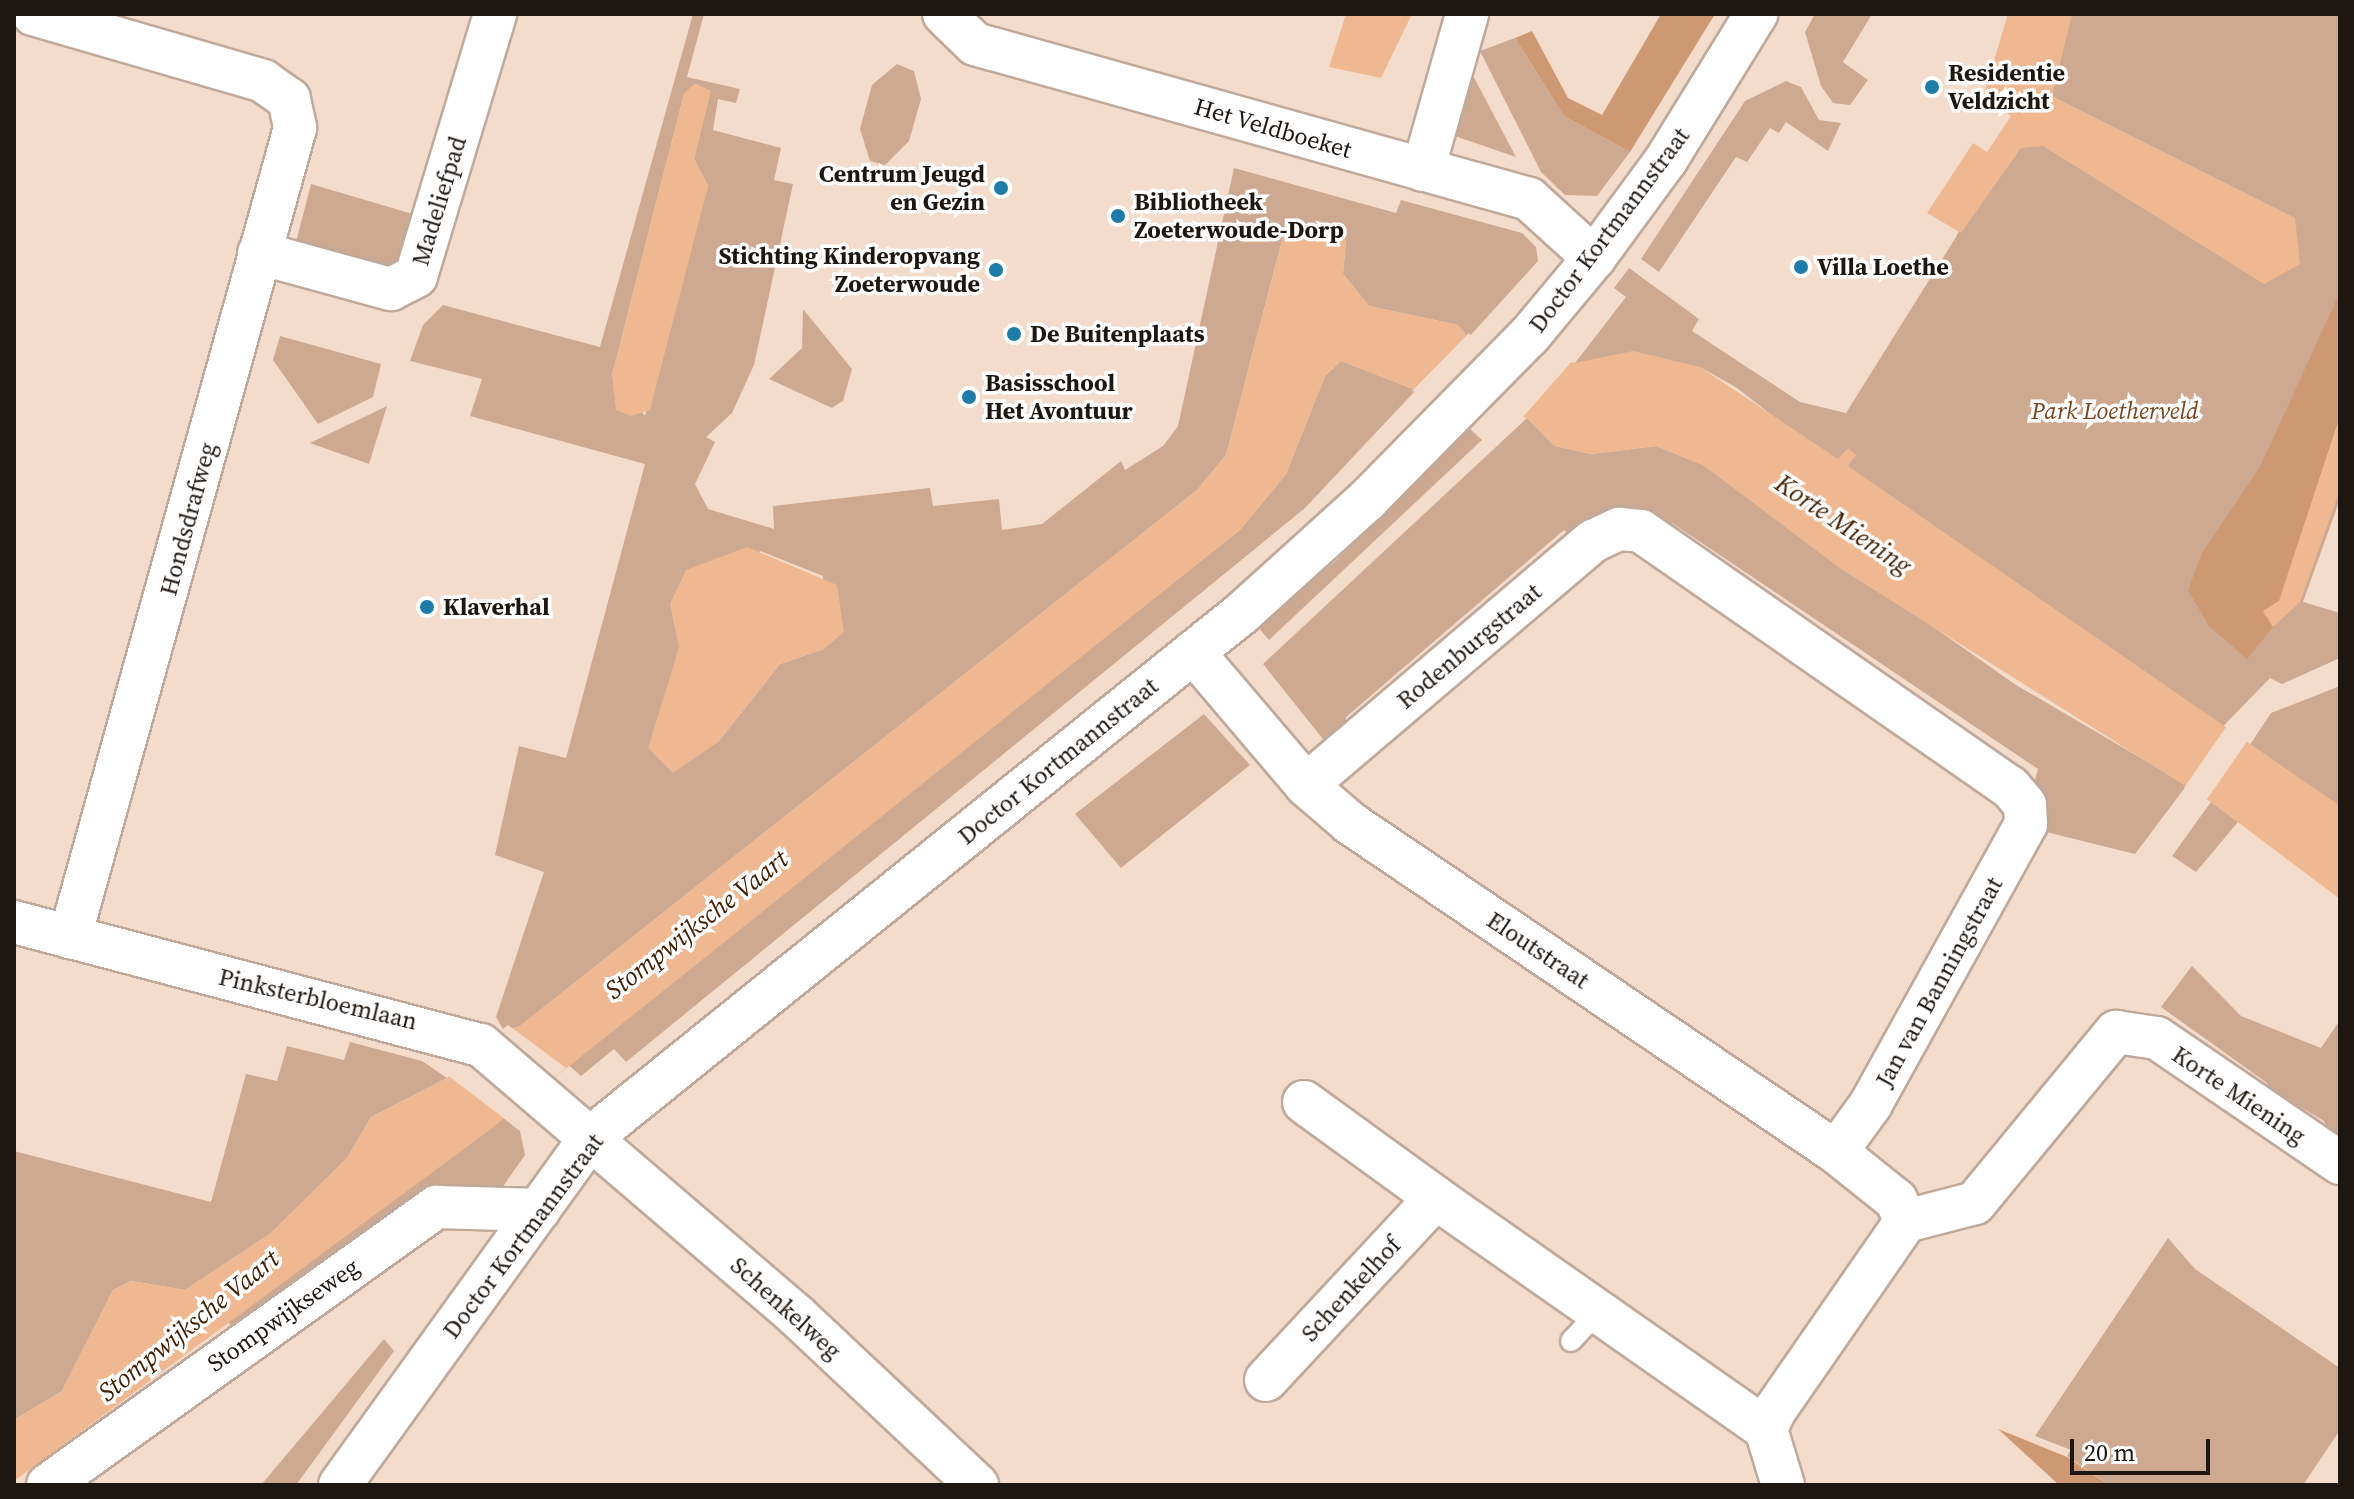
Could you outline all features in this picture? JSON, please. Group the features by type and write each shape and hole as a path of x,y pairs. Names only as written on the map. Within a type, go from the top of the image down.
{"street":[{"name":"Hondsdrafweg","path":"33,14 263,81 289,99 295,128 70,937"},
{"name":"Madeliefpad","path":"259,253 391,289 416,276 495,14"},
{"name":"Het Veldboeket","path":"944,14 984,47 1529,199 1594,258"},
{"path":"1423,170 1467,14"},
{"name":"Doctor Kortmannstraat","path":"360,1477 590,1138 1193,652 1367,500 1529,336 1594,258 1666,160 1756,14"},
{"name":"Rodenburgstraat","path":"1306,785 1593,541 1619,529 1641,531 2010,787 2025,805"},
{"name":"Eloutstraat","path":"1193,652 1306,785 1350,823 1836,1152 1896,1200 1906,1221"},
{"name":"Jan van Banningstraat","path":"1836,1152 1871,1104 2026,824 2025,805"},
{"name":"Pinksterbloemlaan","path":"14,922 481,1045 590,1138"},
{"name":"Korte Miening","path":"1906,1221 1975,1203 2116,1032 2137,1031 2340,1163"},
{"path":"1304,1102 1436,1198 1584,1327 1766,1429 1783,1485"},
{"name":"Schenkelweg","path":"590,1138 797,1316 977,1485"},
{"name":"Schenkelhof","path":"1266,1380 1436,1198"},
{"name":"Stompwijkseweg","path":"48,1485 437,1207 539,1210"},
{"path":"1766,1429 1906,1221"}],"green space":[{"path":"693,14 704,14 687,77 740,89 736,103 718,99 713,130 781,148 774,180 793,184 754,365 732,413 706,437 715,442 695,484 708,509 774,529 773,506 930,488 933,506 999,499 1002,530 1042,524 1121,461 1125,470 1163,446 1178,426 1234,168 1396,213 1401,200 1522,233 1536,247 1538,261 1468,338 1458,325 1369,306 1343,274 1346,240 1287,221 1226,455 1197,490 520,1026 504,1031 496,1017 544,872 495,855 519,746 566,758 645,464 470,416 482,379 410,361 423,325 443,305 600,347","holes":["695,84 710,91 694,159 708,186 645,416 612,375 684,94","760,551 823,576 824,649 780,664 718,742 668,689 679,648"]},
{"path":"1815,14 1872,14 1843,62 1868,80 1850,105 1833,103 1821,86 1805,32"},
{"name":"Park Loetherveld","path":"2051,14 2340,14 2340,499 2303,602 2340,613 2340,658 2282,684 2270,678 2200,750 1737,388 1700,367 1575,363 1626,297 1614,288 1629,268 1699,319 1692,331 1800,402 1846,413 1956,237 2023,106"},
{"path":"1515,38 1564,116 1630,152 1597,196 1565,195 1541,172 1480,51"},
{"path":"897,64 914,71 921,99 909,141 885,165 870,161 860,129 872,85"},
{"path":"1470,70 1516,157 1452,135"},
{"path":"1786,81 1801,87 1819,120 1841,123 1828,151 1786,122 1779,133 1770,128 1747,162 1736,157 1659,272 1641,259 1745,101"},
{"path":"311,184 416,215 411,242 392,271 295,246"},
{"path":"803,309 852,369 843,401 832,408 769,379 802,348"},
{"path":"280,336 381,364 373,397 318,424 273,360"},
{"path":"1341,361 1416,390 1305,508 626,1062 614,1049 581,1076 566,1063 1240,530 1286,474 1325,376"},
{"path":"387,406 369,464 310,443"},
{"path":"1527,418 1555,446 1591,454 1656,446 1703,465 2016,685 2187,785 2135,854 2042,831 2033,787 2038,769 1672,523 1576,540 1564,530 1346,717 1344,738 1330,748 1263,664"},
{"path":"1468,427 1482,440 1269,640 1257,626 1337,560"},
{"path":"2340,686 2340,806 2249,746 2271,713"},
{"path":"1204,714 1250,765 1121,868 1075,814"},
{"path":"2211,802 2238,822 2196,872 2172,856"},
{"path":"2192,966 2241,1016 2321,1048 2340,1020 2340,1131 2331,1146 2324,1121 2297,1105 2280,1113 2269,1104 2267,1083 2161,1007"},
{"path":"350,1042 422,1061 447,1078 371,1117 347,1158 271,1233 185,1290 131,1281 113,1290 62,1391 14,1420 14,1151 211,1202 246,1074 277,1081 287,1046 344,1060"},
{"path":"502,1117 520,1131 525,1155 497,1195 235,1330 228,1322"},
{"path":"2168,1238 2195,1269 2340,1368 2340,1430 2303,1485 2109,1485 2067,1456 2071,1450 2035,1436"},
{"path":"384,1339 394,1351 296,1485 261,1485"}],"shaded area":[{"path":"1661,14 1715,14 1630,152 1564,116 1515,38 1532,31 1568,98 1602,115"},
{"path":"2340,292 2340,416 2279,601 2263,611 2273,627 2247,659 2209,626 2188,590 2202,553 2260,467"},
{"path":"1998,1429 2067,1457 2109,1485 2059,1485"}],"water":[{"path":"1346,14 1412,14 1381,78 1329,67"},
{"path":"2008,14 2072,14 2052,96 2295,218 2300,264 2264,284 2043,146 2021,148 1961,233 1927,213 1973,143 1987,152 2011,116 1983,97"},
{"path":"694,84 711,91 694,159 708,186 650,410 631,416 616,410 612,375 684,94"},
{"name":"Stompwijksche Vaart","path":"1287,221 1346,240 1343,274 1369,306 1458,325 1468,338 1575,363 1633,351 1700,367 1838,459 1848,448 1856,455 1848,466 2340,806 2340,899 2211,802 1841,569 1703,465 1656,446 1591,454 1554,446 1527,418 1416,390 1341,361 1325,376 1286,474 1240,530 483,1135 14,1481 14,1420 62,1391 113,1290 131,1281 185,1290 271,1233 347,1158 371,1117 447,1078 504,1031 520,1026 1197,490 1226,455"},
{"path":"2340,416 2340,490 2300,602 2273,627 2263,611 2279,601"},
{"path":"747,547 837,585 844,632 824,649 780,664 718,742 673,773 648,748 679,648 670,604 686,570"}],"pier":[{"path":"1469,333 1574,359 1522,418 1412,391"},
{"path":"2226,727 2248,740 2205,802 2184,788"},
{"path":"508,1025 566,1068 505,1119 446,1074"}],"place":[{"name":"Residentie Veldzicht","path":"1932,87"},
{"name":"Centrum Jeugd en Gezin","path":"1001,188"},
{"name":"Bibliotheek Zoeterwoude-Dorp","path":"1118,216"},
{"name":"Villa Loethe","path":"1801,267"},
{"name":"Stichting Kinderopvang Zoeterwoude","path":"996,270"},
{"name":"De Buitenplaats","path":"1014,334"},
{"name":"Basisschool Het Avontuur","path":"969,397"},
{"name":"Klaverhal","path":"427,607"}]}
